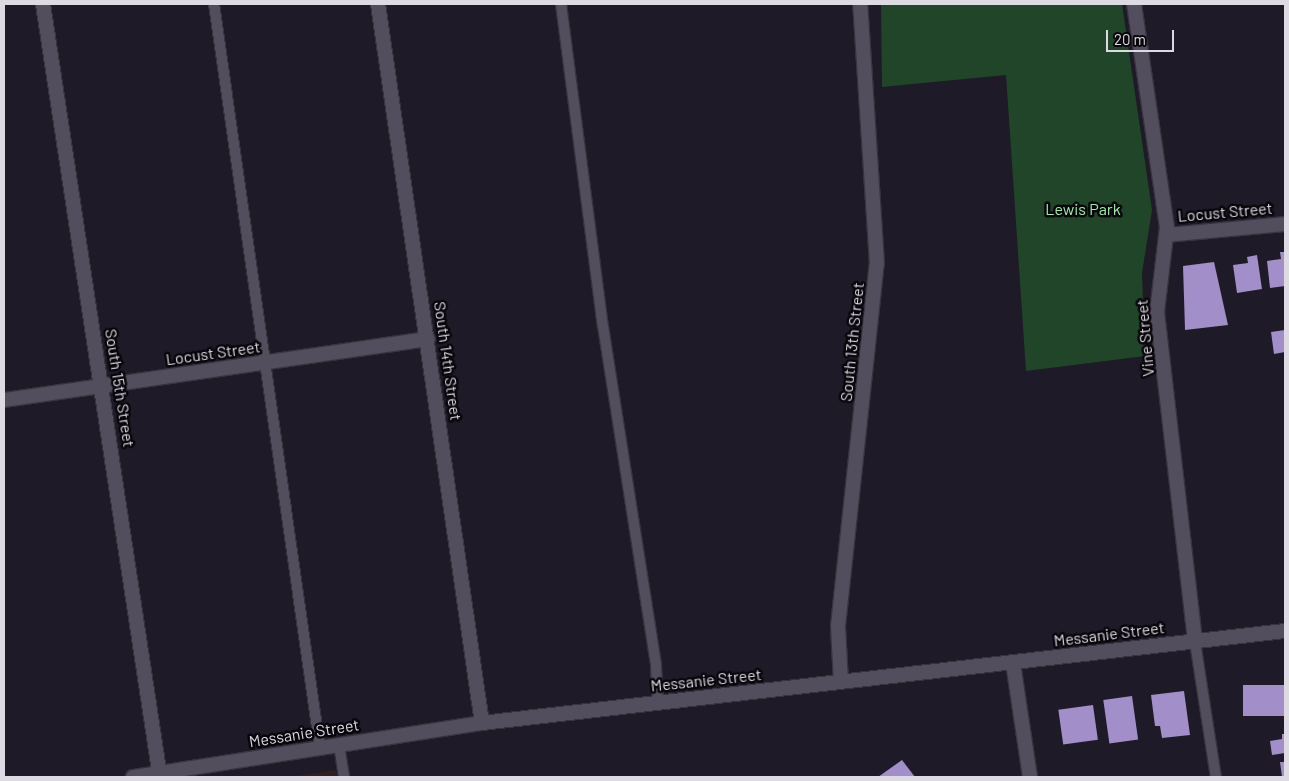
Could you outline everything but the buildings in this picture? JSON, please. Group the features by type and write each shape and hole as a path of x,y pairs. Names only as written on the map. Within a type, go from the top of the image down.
{"street":[{"name":"South 15th Street","path":"43,4 160,775"},
{"name":"South 14th Street","path":"378,4 428,339 482,723"},
{"name":"South 13th Street","path":"841,682 838,626 877,264 860,4"},
{"name":"Vine Street","path":"1134,4 1168,235 1157,312 1195,642"},
{"name":"Locust Street","path":"1168,235 1285,224"},
{"name":"Locust Street","path":"4,400 268,364 428,339"},
{"name":"Messanie Street","path":"133,777 160,775 482,723 1195,642 1285,630"},
{"path":"1013,663 1030,777"}],"lane":[{"path":"214,4 268,364 320,748"},
{"path":"561,4 603,326 656,666 658,703"},
{"path":"1195,642 1216,777"},
{"path":"339,745 344,777"}],"shaded area":[{"path":"336,770 337,777 288,777"}],"green space":[{"name":"Lewis Park","path":"881,4 1122,4 1152,210 1142,273 1145,356 1026,371 1006,75 882,87"}]}
